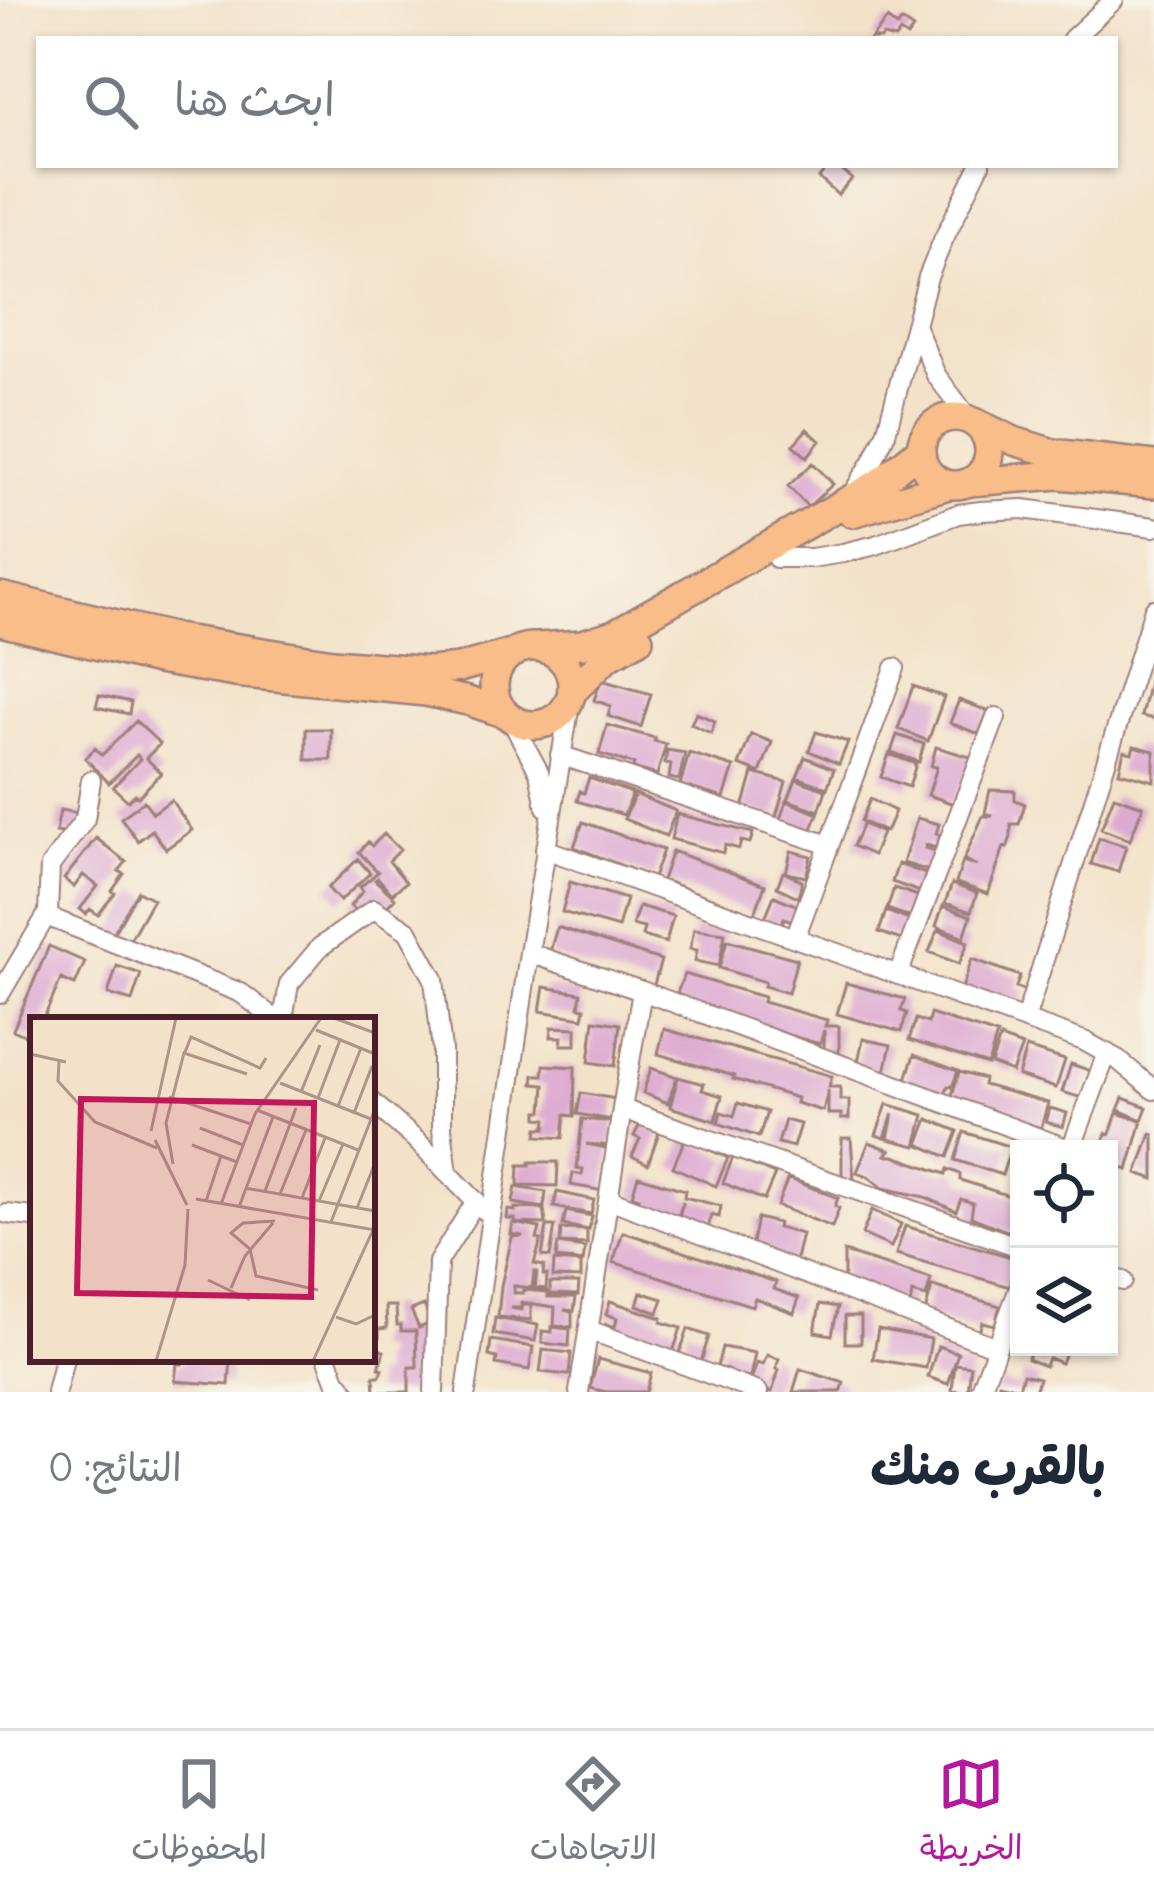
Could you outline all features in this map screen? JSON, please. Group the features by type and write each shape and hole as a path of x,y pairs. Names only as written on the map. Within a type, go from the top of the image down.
{"highway":[{"path":"971,421 982,429 989,448 985,468 959,483 932,476 921,449 923,438 937,422 958,417 971,421 1015,441 1053,453 1154,465"},
{"path":"0,596 176,638 333,663 431,671 459,668 614,634 879,483 921,449"},
{"path":"0,622 158,661 468,700 533,725 546,723 566,709 572,694 607,657 702,606 812,533 850,514 959,483 1059,476 1154,484"},
{"path":"508,716 499,704 498,669 526,650 548,650 564,662 572,694"}],"street":[{"path":"1075,36 1114,0"},
{"path":"847,501 886,433 936,256 979,168"},
{"path":"914,324 936,375 971,421"},
{"path":"776,558 811,559 843,553 958,514 981,511 1023,509 1154,527"},
{"path":"1024,1020 1154,609"},
{"path":"795,938 895,668"},
{"path":"466,1392 529,953 572,694"},
{"path":"508,716 539,772 547,840"},
{"path":"898,975 996,717"},
{"path":"560,755 830,845"},
{"path":"0,994 46,916 50,866 85,819 91,780"},
{"path":"547,840 795,938 1084,1041 1154,1090"},
{"path":"281,1017 289,984 320,947 374,909 408,931 434,980 448,1173"},
{"path":"46,916 241,993 276,1017"},
{"path":"529,953 1046,1140"},
{"path":"579,1392 642,991"},
{"path":"1073,1140 1106,1053"},
{"path":"375,1105 491,1217"},
{"path":"622,1108 1010,1244"},
{"path":"610,1198 996,1347"},
{"path":"434,1392 439,1262 476,1201"},
{"path":"7,1214 30,1217"},
{"path":"980,1392 1010,1311"},
{"path":"589,1330 758,1392"},
{"path":"56,1392 63,1362"},
{"path":"329,1362 346,1392"}],"building":[{"path":"887,19 897,27 902,21 913,29 908,36 900,32 873,36"},
{"path":"827,168 839,168 852,179 838,195 819,178"},
{"path":"807,429 820,441 807,457 793,445"},
{"path":"813,463 833,484 808,507 788,486"},
{"path":"601,680 651,694 641,727 608,716 611,706 594,700"},
{"path":"1149,682 1154,683 1154,719 1141,716"},
{"path":"913,686 944,697 928,741 898,729"},
{"path":"99,695 131,702 129,714 96,707"},
{"path":"959,700 988,711 979,734 950,723"},
{"path":"696,713 715,721 711,733 691,724"},
{"path":"136,721 160,744 146,758 161,773 128,801 113,787 140,759 137,755 109,783 85,758 95,748 102,755"},
{"path":"607,725 666,744 657,775 599,754"},
{"path":"306,729 331,729 331,760 306,760"},
{"path":"816,732 848,742 839,764 809,751"},
{"path":"751,734 772,742 760,773 739,765"},
{"path":"897,735 924,744 919,762 891,752"},
{"path":"1134,746 1154,751 1154,781 1119,772 1124,751 1132,753"},
{"path":"936,747 974,758 954,804 928,795 937,767 931,766"},
{"path":"667,750 685,753 679,780 669,778"},
{"path":"689,753 734,767 724,798 680,785"},
{"path":"889,754 916,764 909,787 881,777"},
{"path":"805,757 834,769 827,788 797,777"},
{"path":"753,773 786,782 776,817 743,808"},
{"path":"589,778 632,793 624,815 577,801"},
{"path":"796,779 826,790 819,811 788,800"},
{"path":"990,790 1015,791 1015,800 1025,804 1019,824 1011,824 1011,837 988,894 956,883 963,861 977,866 964,859 983,816 993,816 985,813"},
{"path":"635,794 676,811 666,836 624,819"},
{"path":"1114,796 1143,806 1130,840 1101,829"},
{"path":"870,799 895,811 886,832 861,821"},
{"path":"171,800 192,830 166,849 152,830 138,841 121,818 144,801 153,813"},
{"path":"787,801 818,814 809,836 778,824"},
{"path":"60,810 84,814 80,836 56,832"},
{"path":"677,814 753,833 750,843 741,841 739,849 725,845 723,853 671,839"},
{"path":"917,818 939,824 936,848 925,848 935,851 929,871 903,863"},
{"path":"583,822 663,850 653,878 574,847"},
{"path":"863,824 882,833 873,855 853,846"},
{"path":"384,834 400,850 389,861 406,882 392,894 375,880 395,898 382,912 364,919 350,906 363,891 360,887 378,872 359,852"},
{"path":"96,838 126,862 115,893 98,915 80,909 98,886 83,875 74,887 64,879"},
{"path":"1099,838 1126,846 1118,872 1091,864"},
{"path":"672,851 765,885 755,914 662,880"},
{"path":"791,851 811,856 806,877 786,873"},
{"path":"358,859 370,873 340,901 328,888"},
{"path":"898,864 926,874 920,892 892,882"},
{"path":"783,872 802,881 798,897 777,887"},
{"path":"570,882 626,899 618,928 562,912"},
{"path":"952,884 977,893 971,912 945,903"},
{"path":"894,888 921,897 913,918 887,909"},
{"path":"138,891 153,899 128,943 113,934"},
{"path":"774,896 798,906 792,921 784,918 781,926 764,920"},
{"path":"639,906 673,916 666,943 642,936 644,928 632,925"},
{"path":"943,906 971,916 964,937 936,926"},
{"path":"886,911 912,921 901,940 879,932"},
{"path":"557,927 661,960 653,988 549,955"},
{"path":"694,929 725,933 719,966 695,961 697,950 690,949"},
{"path":"938,930 968,942 959,964 929,952"},
{"path":"727,940 797,959 788,993 719,968"},
{"path":"49,946 85,962 75,985 61,979 44,1017 30,1017 30,1038 13,1030"},
{"path":"972,959 1020,976 1016,987 1025,991 1018,1011 961,991"},
{"path":"117,966 141,974 132,1001 108,994"},
{"path":"684,974 827,1020 825,1026 839,1026 839,1055 824,1055 824,1030 820,1044 674,1002"},
{"path":"846,983 905,999 901,1011 907,1013 901,1032 837,1014"},
{"path":"544,987 581,993 583,1018 540,1011"},
{"path":"930,1014 997,1035 988,1065 909,1040 916,1019 928,1023"},
{"path":"594,1020 620,1024 615,1066 589,1062"},
{"path":"552,1027 576,1028 576,1045 561,1045 562,1037 551,1037"},
{"path":"664,1029 832,1076 829,1087 840,1087 840,1100 849,1100 849,1119 828,1114 828,1090 823,1111 734,1076 658,1054"},
{"path":"1000,1038 1022,1046 1012,1072 991,1064"},
{"path":"863,1039 891,1045 885,1072 857,1066"},
{"path":"1026,1048 1065,1060 1056,1088 1018,1076"},
{"path":"914,1055 958,1071 944,1097 905,1082"},
{"path":"1071,1064 1091,1071 1082,1098 1062,1092"},
{"path":"544,1065 575,1067 574,1116 565,1115 563,1138 537,1136 538,1128 546,1128 547,1119 538,1118 545,1085 533,1084 534,1075 543,1075"},
{"path":"651,1068 677,1077 668,1103 643,1093"},
{"path":"959,1072 984,1079 983,1085 1048,1103 1041,1128 950,1102"},
{"path":"678,1077 704,1084 702,1090 722,1096 715,1121 670,1107"},
{"path":"581,1093 616,1099 612,1120 577,1114"},
{"path":"1123,1098 1147,1107 1142,1120 1118,1110"},
{"path":"738,1103 767,1112 759,1137 718,1123 721,1112 734,1116"},
{"path":"887,1104 924,1115 916,1146 888,1139 893,1114 885,1138 876,1135"},
{"path":"1050,1108 1067,1113 1063,1127 1046,1122"},
{"path":"1117,1113 1142,1121 1128,1170 1118,1167 1118,1140 1104,1140"},
{"path":"582,1119 614,1122 612,1146 586,1144 611,1149 604,1191 571,1185 573,1173 582,1175 583,1169 577,1168"},
{"path":"928,1119 958,1131 948,1157 918,1144"},
{"path":"785,1120 800,1124 793,1147 778,1143"},
{"path":"640,1124 659,1132 648,1164 632,1156 640,1139 634,1136"},
{"path":"964,1132 1010,1147 1002,1175 955,1160"},
{"path":"1154,1135 1154,1179 1137,1173"},
{"path":"842,1138 851,1138 854,1180 842,1180"},
{"path":"685,1139 728,1158 716,1186 673,1167"},
{"path":"869,1142 890,1150 888,1156 946,1174 948,1169 960,1174 960,1180 1010,1196 1010,1232 971,1217 973,1203 961,1199 956,1211 925,1197 883,1188 857,1172"},
{"path":"733,1157 775,1174 764,1200 723,1183"},
{"path":"558,1162 557,1186 518,1185 519,1165"},
{"path":"638,1176 685,1190 684,1197 721,1206 719,1217 711,1215 708,1230 678,1223 683,1201 677,1220 636,1208 639,1198 632,1196"},
{"path":"788,1178 838,1198 832,1227 777,1206"},
{"path":"516,1187 546,1192 544,1208 513,1203"},
{"path":"557,1192 594,1200 591,1214 554,1207"},
{"path":"544,1209 546,1224 507,1219 508,1210"},
{"path":"872,1210 901,1224 891,1247 862,1234"},
{"path":"566,1211 592,1216 589,1230 563,1225"},
{"path":"757,1218 802,1234 795,1263 751,1248"},
{"path":"513,1223 540,1228 534,1264 544,1266 543,1275 547,1275 546,1289 535,1288 534,1272 532,1288 514,1286 514,1293 576,1297 574,1311 564,1310 572,1312 572,1327 554,1326 555,1307 541,1305 521,1303 521,1308 511,1308 522,1310 522,1305 531,1305 531,1320 498,1317 512,1237 523,1236 511,1234"},
{"path":"547,1226 555,1226 550,1257 542,1256"},
{"path":"905,1226 1010,1257 1010,1287 896,1254"},
{"path":"561,1229 587,1230 587,1244 560,1243"},
{"path":"623,1232 776,1282 774,1289 799,1298 794,1313 755,1298 752,1306 613,1262"},
{"path":"558,1244 585,1248 583,1262 556,1258"},
{"path":"844,1252 931,1279 926,1297 912,1293 910,1305 844,1285"},
{"path":"554,1261 581,1263 581,1278 553,1277"},
{"path":"550,1283 579,1283 578,1295 550,1294"},
{"path":"932,1286 1000,1306 995,1325 982,1322 979,1332 924,1316"},
{"path":"641,1292 663,1299 658,1313 637,1305"},
{"path":"610,1301 681,1328 672,1355 603,1333 606,1324 615,1327 617,1318 606,1314"},
{"path":"820,1304 838,1307 832,1335 815,1332"},
{"path":"424,1305 431,1323 419,1328 411,1310"},
{"path":"386,1306 396,1306 401,1331 416,1331 417,1367 409,1367 409,1392 375,1392 374,1376 380,1376 383,1369 379,1368 384,1351 375,1348 375,1337 379,1329 387,1328"},
{"path":"845,1316 861,1316 861,1343 845,1343"},
{"path":"495,1318 538,1325 535,1341 493,1334"},
{"path":"552,1327 570,1329 569,1346 542,1343 542,1331 552,1332"},
{"path":"688,1329 709,1336 700,1365 678,1358"},
{"path":"878,1329 931,1339 926,1368 873,1359"},
{"path":"491,1340 533,1347 529,1370 496,1364 497,1358 489,1356"},
{"path":"938,1346 958,1353 948,1384 928,1377"},
{"path":"722,1347 755,1353 750,1378 726,1374 727,1370 717,1367"},
{"path":"543,1350 571,1353 569,1375 540,1372"},
{"path":"767,1355 779,1359 772,1392 749,1386 757,1363 763,1365"},
{"path":"1064,1356 1061,1363 1048,1358 1045,1366 1027,1359"},
{"path":"598,1359 651,1373 646,1392 590,1388"},
{"path":"231,1362 229,1385 175,1381 177,1364"},
{"path":"955,1364 971,1366 968,1392 952,1390"},
{"path":"800,1369 844,1383 841,1392 793,1392"},
{"path":"1023,1374 1039,1378 1035,1392 996,1392 999,1383 1019,1388"}]}
